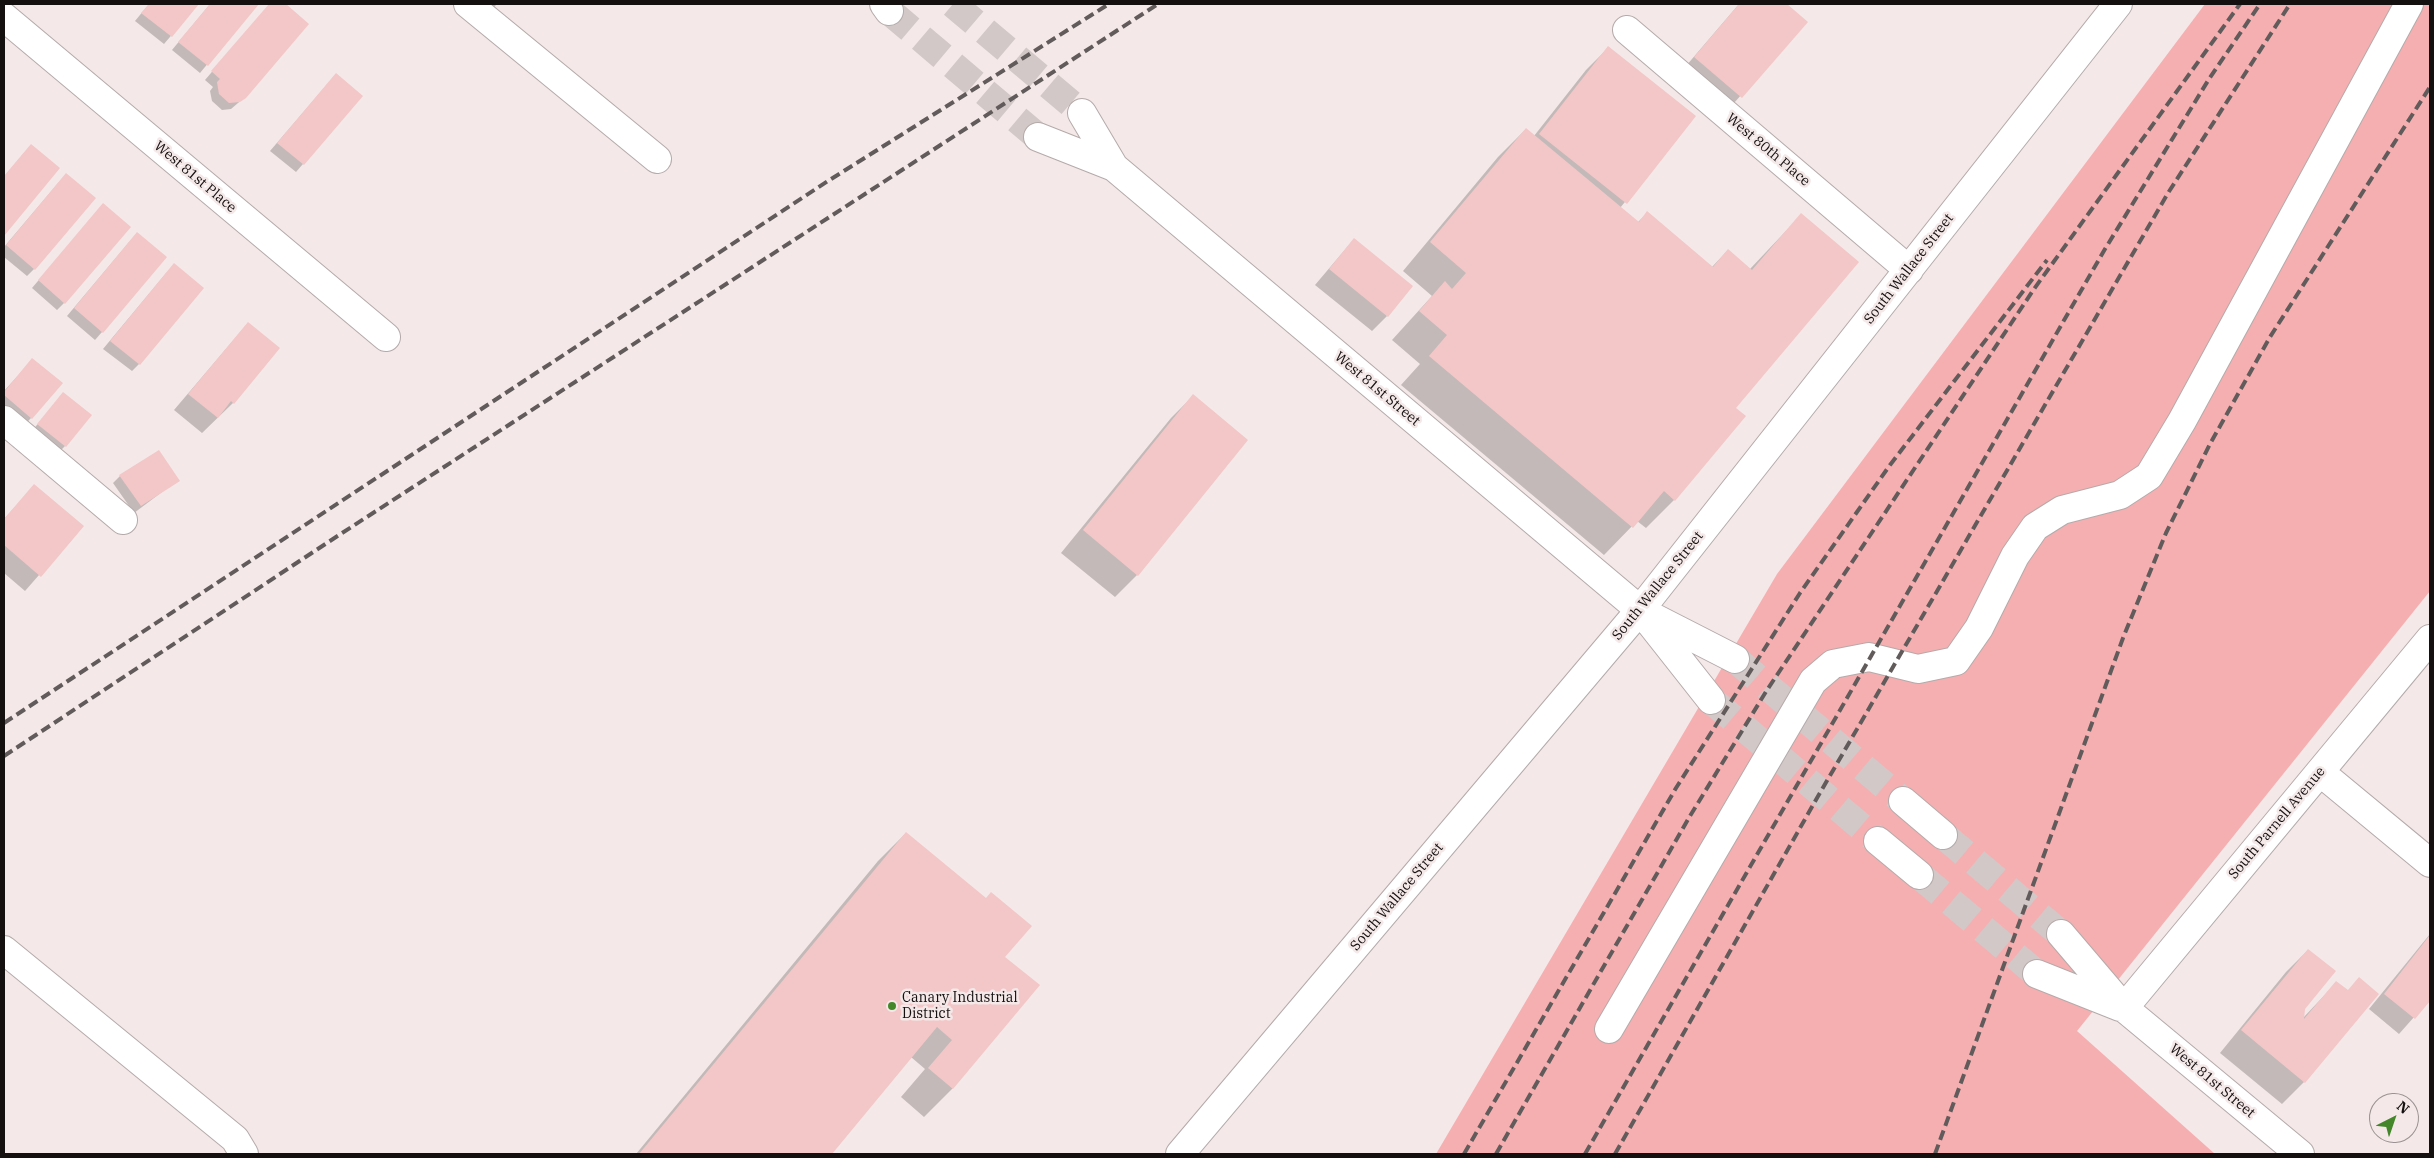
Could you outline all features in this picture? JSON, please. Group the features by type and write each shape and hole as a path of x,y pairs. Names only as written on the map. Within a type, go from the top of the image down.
{"street":[{"path":"468,4 656,160"},
{"name":"South Wallace Street","path":"1180,1154 1640,610 2118,4"},
{"path":"1609,1029 1813,681 1833,664 1870,657 1918,669 1956,661 1979,628 2015,556 2035,527 2062,510 2120,495 2149,476 2182,421 2409,4"},
{"name":"West 81st Place","path":"4,17 386,337"},
{"name":"West 80th Place","path":"1628,30 1909,270"},
{"name":"West 81st Street","path":"1082,113 1114,168"},
{"name":"West 81st Street","path":"1038,137 1114,168 1640,610 1711,700"},
{"path":"4,420 123,520"},
{"name":"West 81st Street","path":"1640,610 1735,659"},
{"name":"South Parnell Avenue","path":"2124,1008 2430,639"},
{"path":"2320,772 2430,863"},
{"path":"1903,801 1943,835"},
{"path":"1878,841 1919,875"},
{"name":"West 81st Street","path":"2061,934 2124,1008 2300,1154"},
{"path":"4,950 235,1139 244,1154"},
{"name":"West 81st Street","path":"2037,974 2124,1008"}],"shaded area":[{"path":"2205,4 2430,4 2430,591 2077,1031 2215,1154 1436,1154 1777,574"}],"building":[{"path":"149,4 199,4 172,37 141,13"},
{"path":"210,4 259,4 208,66 178,42"},
{"path":"269,4 286,4 309,24 246,98 240,102 229,103 219,94 217,82 220,79 211,71"},
{"path":"1739,4 1787,4 1808,22 1742,98 1694,57"},
{"path":"1608,46 1696,116 1627,204 1539,134"},
{"path":"336,73 363,96 304,165 277,143"},
{"path":"1526,128 1639,222 1647,211 1713,267 1728,249 1752,270 1801,213 1859,262 1736,408 1746,416 1675,501 1664,491 1633,528 1429,356 1447,335 1419,311 1445,281 1452,289 1466,273 1430,242"},
{"path":"31,144 60,168 4,236 4,176"},
{"path":"66,173 96,198 35,270 6,245"},
{"path":"103,203 131,227 65,304 38,280"},
{"path":"137,232 167,257 103,333 74,308"},
{"path":"1354,238 1413,286 1388,317 1329,269"},
{"path":"174,263 204,288 140,365 110,341"},
{"path":"248,322 280,348 234,404 231,401 218,418 188,394"},
{"path":"32,358 63,383 32,419 4,395 4,392"},
{"path":"63,392 92,415 66,447 37,424"},
{"path":"1193,394 1248,440 1138,576 1083,530"},
{"path":"159,450 180,481 141,506 119,475"},
{"path":"34,484 84,526 41,577 4,545 4,519"},
{"name":"Canary Industrial District","path":"906,832 986,898 991,892 1032,926 1005,957 1040,985 953,1089 928,1068 952,1040 937,1027 832,1154 639,1154"},
{"path":"2430,935 2430,1001 2415,1019 2384,994"},
{"path":"2308,949 2336,971 2305,1009 2304,1019 2336,981 2348,990 2359,977 2379,994 2305,1083 2241,1030"}],"tunnel":[{"path":"953,4 1082,113"},
{"path":"889,11 1038,137"},
{"path":"1735,659 1903,801"},
{"path":"1711,700 1878,841"},
{"path":"1943,835 2061,934"},
{"path":"1919,875 2037,974"}],"railway":[{"path":"4,723 828,181 1109,4"},
{"path":"4,756 336,537 1158,4"},
{"path":"1496,1154 1690,816 1767,690 2034,289 2240,4"},
{"path":"1585,1154 2105,249 2209,79 2260,4"},
{"path":"1615,1154 1817,798 2168,193 2290,4"},
{"path":"1935,1154 2123,638 2166,533 2210,444 2270,337 2430,87"},
{"path":"1464,1154 1676,788 1800,593 1890,465 2047,260"}],"place":[{"name":"Canary Industrial District","path":"892,1006"}]}
